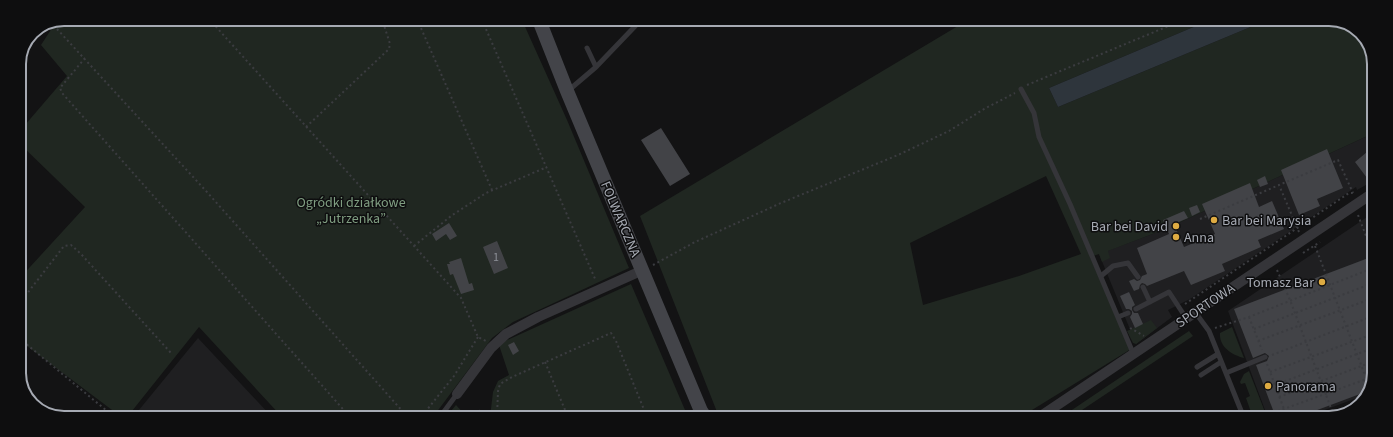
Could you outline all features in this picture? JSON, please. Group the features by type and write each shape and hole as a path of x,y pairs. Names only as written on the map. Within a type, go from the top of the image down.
{"street":[{"name":"FOLWARCZNA","path":"541,26 566,91 643,270 701,411"},
{"name":"SPORTOWA","path":"1048,411 1367,197"},
{"path":"457,394 493,345 506,334 538,317 643,270"}],"lane":[{"path":"566,91 596,67 635,26"},
{"path":"587,48 596,67"},
{"path":"1021,89 1034,113 1039,137 1101,276 1133,353"},
{"path":"1101,276 1114,266 1128,263 1138,277"},
{"path":"1143,287 1150,302"},
{"path":"1136,309 1169,292 1186,318"},
{"path":"1195,312 1208,331 1241,411"},
{"path":"1118,318 1128,313"},
{"path":"1197,367 1218,354"},
{"path":"1226,373 1265,357"},
{"path":"1201,375 1221,362"},
{"path":"444,411 457,394"}],"path":[{"path":"215,26 461,298 478,337 493,345"},
{"path":"306,127 389,49 390,44 384,26"},
{"path":"420,26 492,190"},
{"path":"485,26 600,290"},
{"path":"643,270 702,239 781,203 898,155 949,131 984,109 1029,84 1169,26"},
{"path":"57,29 206,191 402,411"},
{"path":"85,58 60,88 62,93 345,411"},
{"path":"1200,219 1338,160 1353,193 1357,204 1358,216 1367,239"},
{"path":"414,246 451,216 492,190 547,167"},
{"path":"1279,185 1296,228 1303,239"},
{"path":"1180,308 1296,228 1349,193 1353,193"},
{"path":"26,295 64,246 71,245 171,353"},
{"path":"1281,411 1366,379 1314,246"},
{"path":"1277,270 1332,411"},
{"path":"1208,331 1367,270"},
{"path":"1254,329 1367,285"},
{"path":"1258,341 1367,300"},
{"path":"1248,317 1265,357 1284,410"},
{"path":"1265,357 1367,318"},
{"path":"1121,324 1144,335 1149,343"},
{"path":"497,411 498,391 500,384 544,362 611,333 616,341 645,411"},
{"path":"1270,372 1367,336"},
{"path":"426,411 454,376 478,337"},
{"path":"26,344 107,411"},
{"path":"1275,385 1367,350"},
{"path":"544,362 565,411"},
{"path":"1279,397 1367,364"}],"shaded area":[{"path":"1196,26 1253,26 1058,107 1049,88"},
{"path":"1367,136 1367,184 1357,190 1356,187 1190,299 1168,310 1172,317 1136,344 1099,254 1163,230"},
{"path":"1367,217 1367,378 1363,390 1357,398 1322,411 1265,411 1228,311"},
{"path":"198,338 266,411 138,411"}],"green space":[{"name":"Ogródki działkowe „Jutrzenka”","path":"64,26 525,26 567,120 629,268 513,322 492,338 437,411 276,411 199,327 132,411 113,411 26,345 26,271 85,207 26,150 26,124 67,76 41,45 52,29"},
{"path":"958,26 1196,26 1049,88 1058,107 1253,26 1334,26 1348,31 1361,43 1367,62 1367,136 1163,230 1108,251 1110,258 1102,262 1099,254 1090,257 1131,349 1030,411 717,411 640,216","holes":["1046,176 1081,254 1019,276 923,305 910,243"]},
{"path":"631,284 685,411 491,411 493,392 498,381 509,375 499,345"},
{"path":"1151,320 1157,328 1136,344 1133,343 1127,331"},
{"path":"1232,327 1244,358 1227,350 1220,338 1220,333"},
{"path":"1189,331 1193,336 1080,411 1070,411"},
{"path":"1249,371 1265,411 1251,411 1246,398 1250,396 1245,383 1241,384 1240,382 1244,374"},
{"path":"456,405 462,411 451,411"}],"building":[{"path":"661,128 690,174 670,186 641,140"},
{"path":"1327,149 1343,188 1317,199 1320,206 1299,215 1281,170"},
{"path":"1367,152 1367,178 1355,162"},
{"path":"1265,176 1268,184 1260,187 1257,180"},
{"path":"1250,183 1259,207 1272,201 1284,229 1258,240 1261,247 1222,264 1225,271 1191,285 1184,271 1147,286 1142,283 1139,289 1134,291 1129,281 1134,279 1137,281 1140,280 1142,276 1147,274 1137,248 1169,234 1163,220 1184,211 1188,218 1174,224 1184,247 1215,234 1202,204"},
{"path":"1197,205 1200,212 1192,216 1189,208"},
{"path":"449,223 457,236 450,240 446,234 436,241 432,234"},
{"path":"497,241 508,268 494,274 483,247"},
{"path":"461,258 469,284 472,283 474,290 461,294 453,274 450,275 447,264"},
{"path":"1367,259 1367,378 1361,394 1315,411 1273,411 1256,365 1267,361 1269,356 1265,353 1253,358 1234,309"},
{"path":"1129,292 1135,305 1132,307 1132,310 1134,313 1138,313 1143,324 1135,328 1130,317 1132,311 1126,309 1120,296"},
{"path":"514,342 519,351 513,355 508,345"}],"place":[{"name":"Bar bei Marysia","path":"1214,220"},
{"name":"Bar bei David","path":"1176,226"},
{"name":"Anna","path":"1176,237"},
{"name":"Tomasz Bar","path":"1322,282"},
{"name":"Panorama","path":"1268,386"}]}
